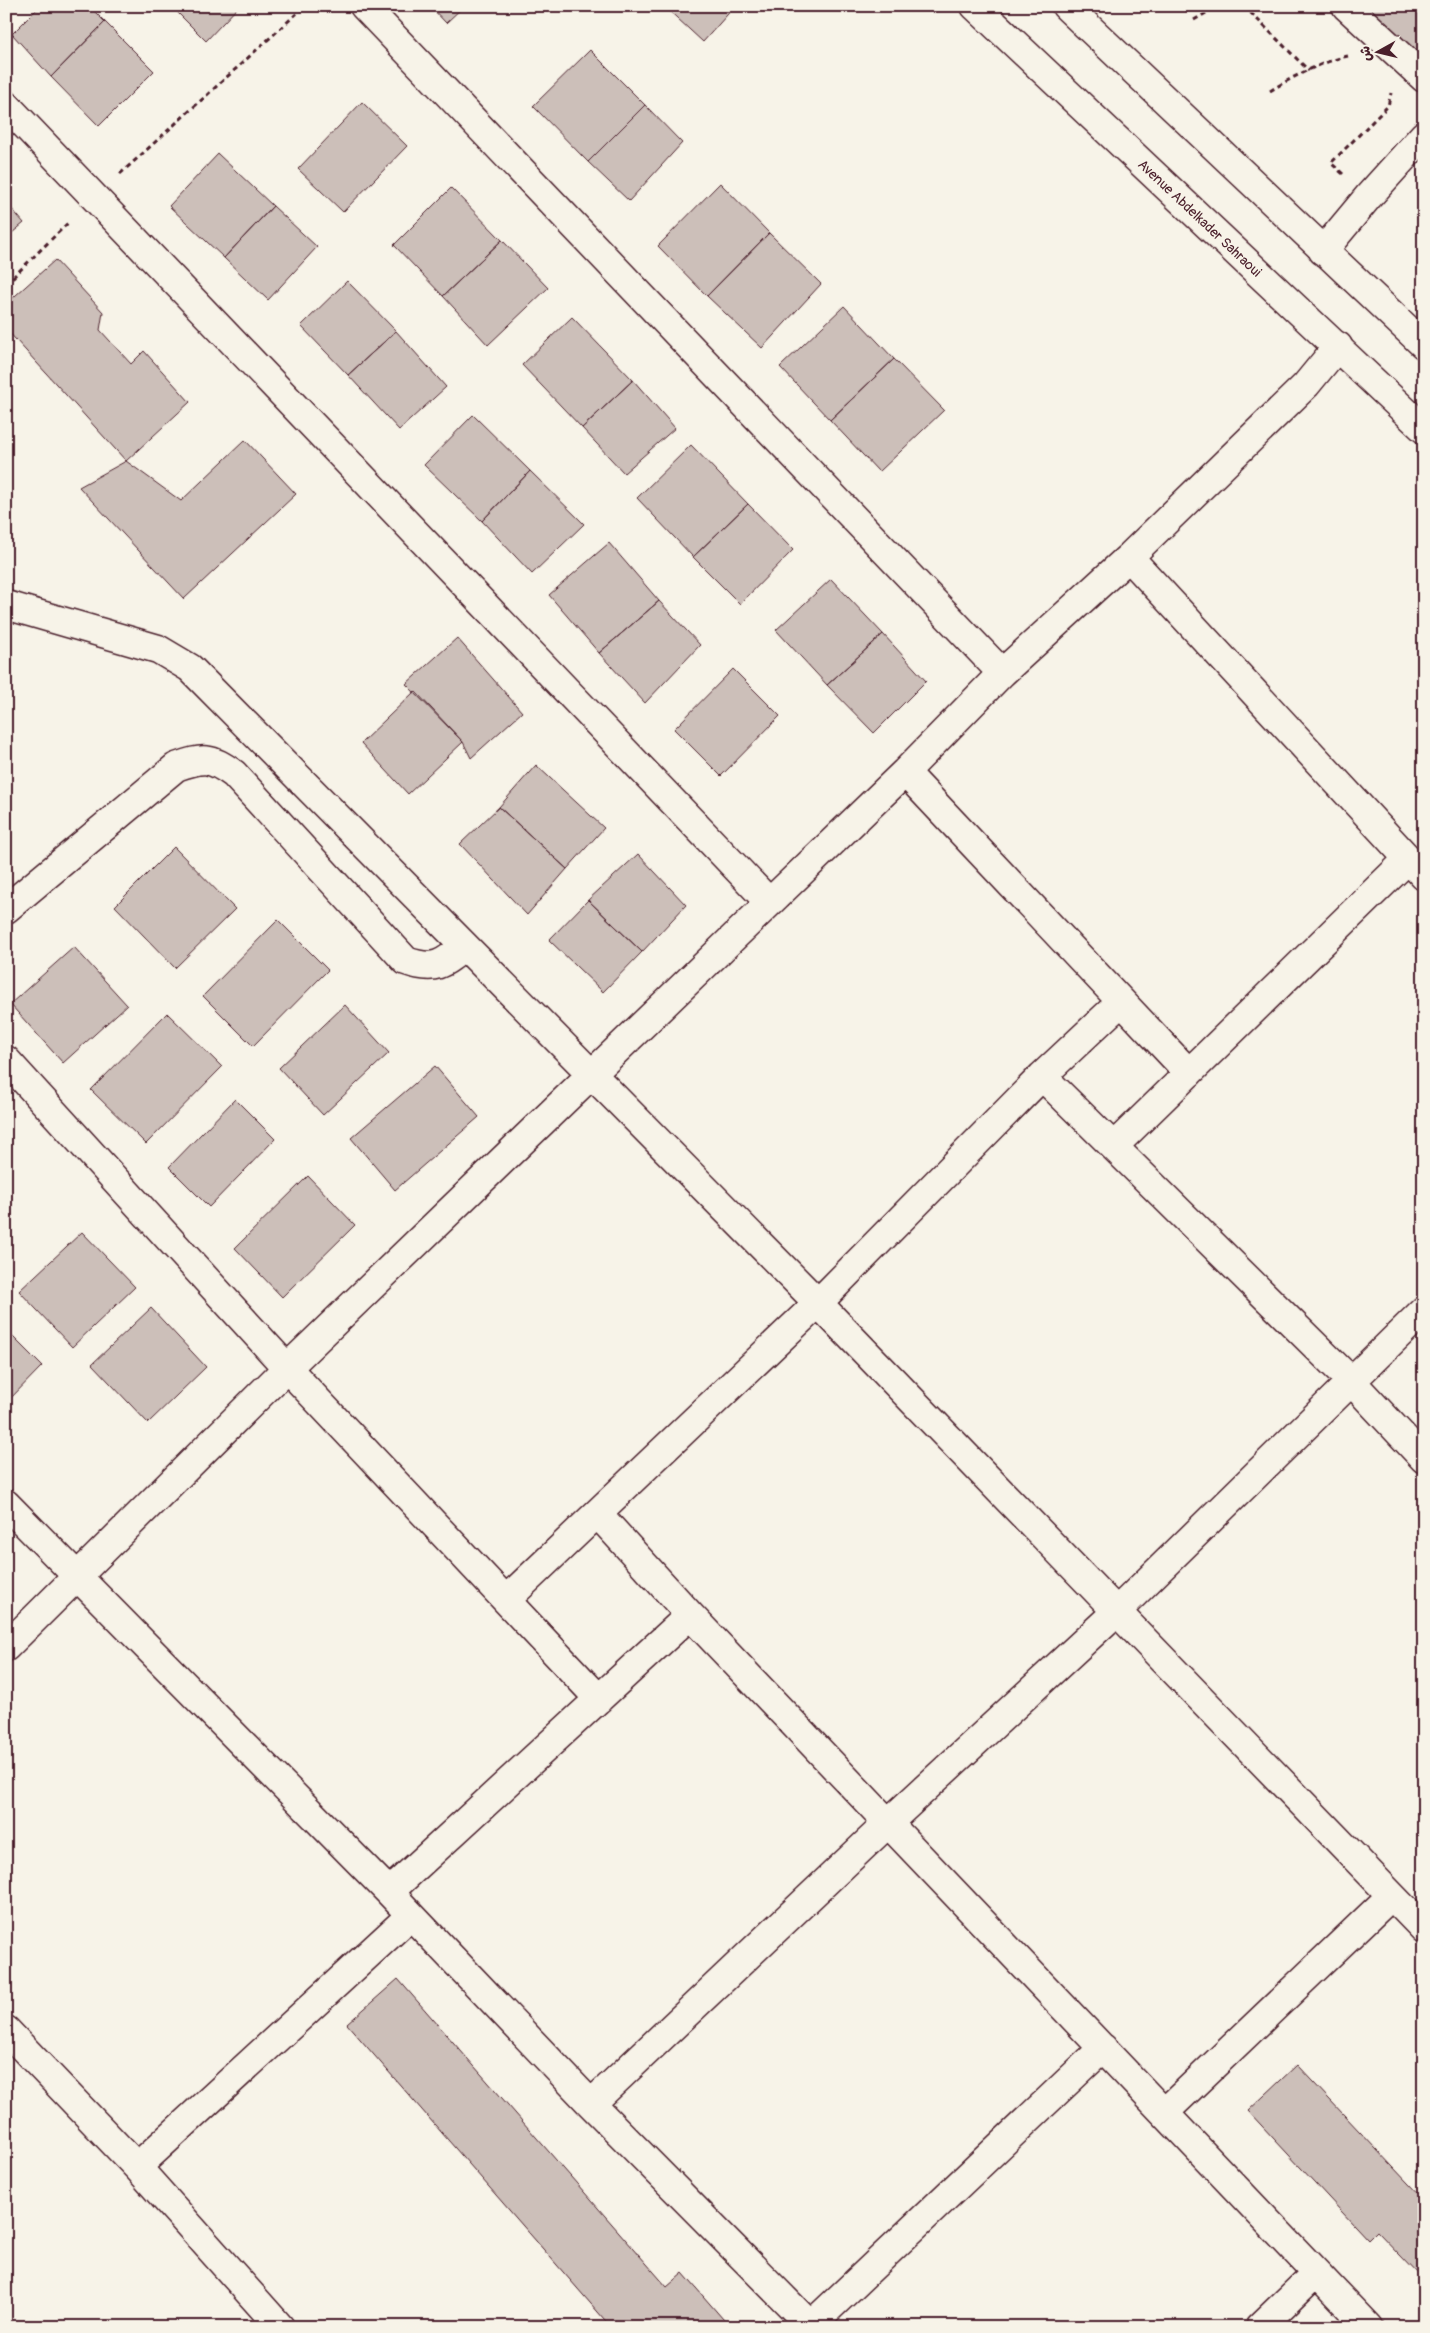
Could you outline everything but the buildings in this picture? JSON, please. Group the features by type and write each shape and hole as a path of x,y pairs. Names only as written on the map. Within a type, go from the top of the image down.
{"street":[{"path":"364,6 1002,673"},
{"name":"Avenue Abdelkader Sahraoui","path":"976,6 1424,429"},
{"path":"1066,6 1424,345"},
{"path":"1346,6 1424,78"},
{"path":"6,105 769,902"},
{"path":"1323,251 1368,197 1424,135"},
{"path":"6,1647 287,1368 905,772 1002,673 1129,557 1306,384 1338,346"},
{"path":"1115,1145 1189,1073 1416,868 1129,557"},
{"path":"6,605 158,649 190,668 818,1303 1424,1929"},
{"path":"6,909 176,767 200,759 216,762 234,774 406,961 423,967 438,965 464,946"},
{"path":"905,772 1189,1073"},
{"path":"506,1600 818,1303 1042,1076 1121,1002"},
{"path":"6,1060 287,1368 599,1699"},
{"path":"1042,1076 1115,1145 1351,1381 1424,1459"},
{"path":"590,2104 889,1822 1116,1612 1424,1310"},
{"path":"6,1504 389,1892 590,2104 810,2326 1103,2048"},
{"path":"598,1514 690,1615 1368,2327"},
{"path":"389,1892 690,1615"},
{"path":"1165,2112 1391,1896"},
{"path":"137,2167 410,1916"},
{"path":"6,2030 137,2167 280,2327"},
{"path":"1260,2327 1316,2272"}],"path":[{"path":"6,284 94,198 305,6"},
{"path":"1194,20 1218,6"},
{"path":"1244,6 1309,71"},
{"path":"1270,91 1288,80 1328,61 1354,55"},
{"path":"1368,197 1331,163 1388,106 1391,94 1388,88"}]}
